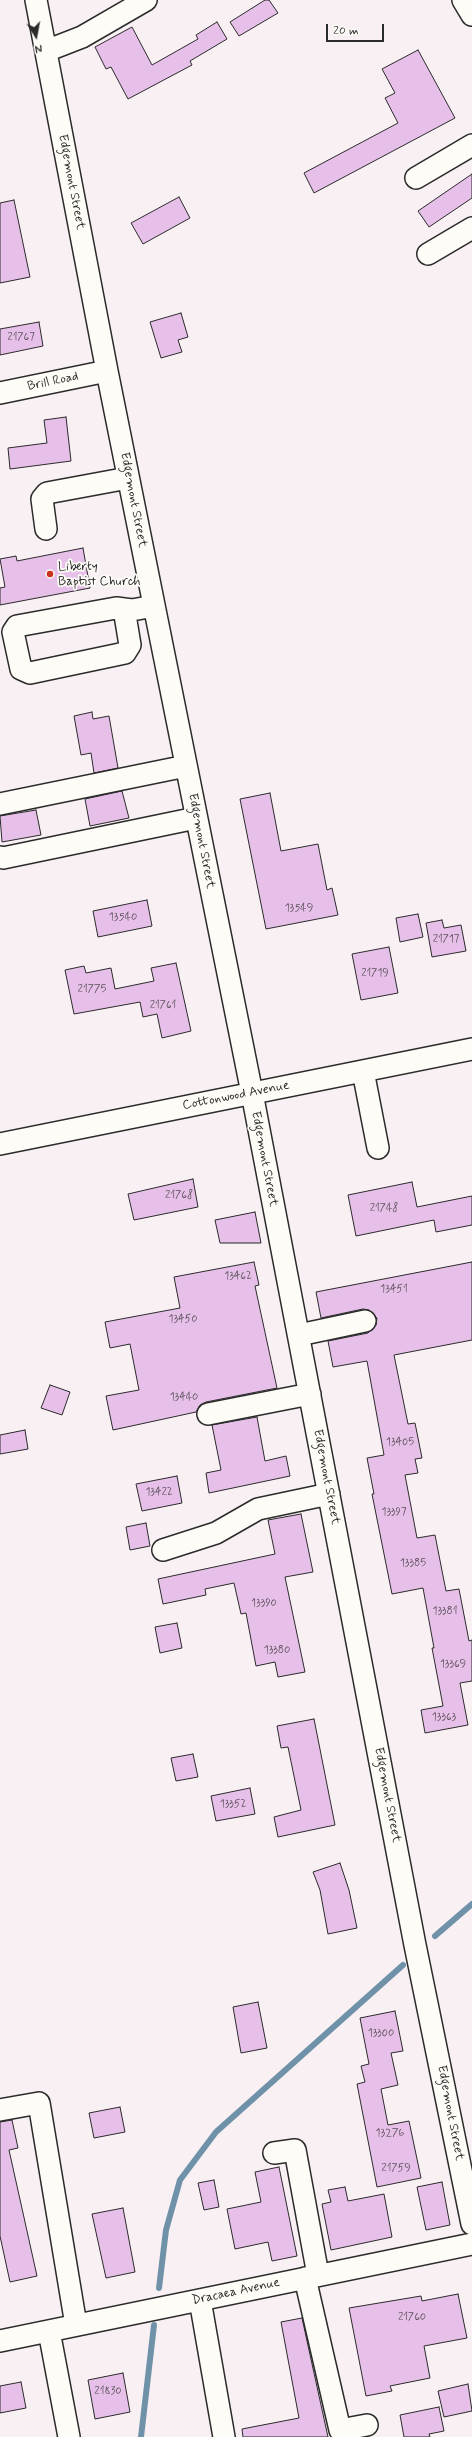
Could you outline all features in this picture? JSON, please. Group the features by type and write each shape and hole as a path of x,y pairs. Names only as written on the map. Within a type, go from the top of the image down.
{"street":[{"name":"Edgemont Street","path":"36,0 107,371 252,1093 417,1952 472,2224"},
{"path":"46,51 82,37 146,0"},
{"path":"463,0 472,15"},
{"path":"416,178 472,145"},
{"path":"428,254 472,228"},
{"name":"Brill Road","path":"0,393 107,371"},
{"path":"46,529 42,499 47,493 128,478"},
{"path":"124,609 130,645 125,653 30,673 21,669 13,632 17,626 116,608 124,609 132,610 154,606"},
{"path":"0,804 186,766"},
{"path":"0,857 3,858 196,818"},
{"name":"Cottonwood Avenue","path":"0,1144 472,1049"},
{"path":"363,1071 378,1148"},
{"path":"299,1335 365,1320"},
{"path":"208,1414 310,1394"},
{"path":"163,1550 216,1534 258,1509 329,1494"},
{"path":"0,2110 39,2103 76,2325"},
{"path":"274,2153 295,2150 312,2277 340,2430 367,2425"},
{"name":"Dracaea Avenue","path":"0,2341 472,2244"},
{"path":"200,2300 224,2437"},
{"path":"49,2331 69,2437"}],"building":[{"path":"265,0 269,0 278,13 239,36 230,22"},
{"path":"217,22 227,39 190,61 192,65 128,99 111,67 106,69 95,47 132,27 152,65 198,39 196,35"},
{"path":"418,50 455,118 314,193 304,173 398,123 385,98 395,93 382,69"},
{"path":"472,174 472,198 429,227 418,211"},
{"path":"179,197 190,218 143,244 131,223"},
{"path":"14,200 30,277 0,283 0,203"},
{"path":"181,313 188,337 178,340 182,352 161,358 150,322"},
{"path":"39,322 43,346 0,355 0,329"},
{"path":"66,417 71,461 10,469 8,448 47,443 44,420"},
{"path":"83,548 90,588 0,605 0,588 5,587 0,559 16,556 17,561"},
{"path":"92,712 93,719 109,716 118,768 94,773 91,753 81,755 74,716"},
{"path":"122,791 129,818 90,826 85,799"},
{"path":"270,793 281,851 318,844 327,890 332,888 338,915 266,929 240,799"},
{"path":"36,810 41,835 2,842 0,816"},
{"path":"147,900 152,926 98,937 93,911"},
{"path":"418,914 423,937 400,942 396,918"},
{"path":"442,920 444,928 461,925 466,951 432,957 426,923"},
{"path":"389,947 398,993 361,1000 352,954"},
{"path":"176,963 191,1031 162,1038 157,1014 143,1017 140,1002 74,1014 65,970 84,966 86,973 111,968 115,989 154,981 151,968"},
{"path":"193,1179 198,1207 134,1220 128,1194"},
{"path":"412,1182 417,1207 472,1196 472,1225 436,1232 434,1220 356,1236 348,1195"},
{"path":"255,1212 261,1243 220,1243 215,1220"},
{"path":"254,1262 259,1285 255,1286 277,1388 206,1402 200,1405 196,1412 113,1430 106,1396 139,1390 130,1344 110,1348 105,1322 180,1308 174,1277"},
{"path":"472,1262 472,1340 394,1355 408,1424 415,1423 422,1458 415,1459 418,1473 405,1475 417,1538 435,1535 446,1591 459,1589 469,1641 472,1640 472,1681 460,1683 468,1725 425,1733 421,1710 443,1706 432,1648 434,1648 423,1588 392,1594 372,1494 374,1494 367,1458 384,1455 367,1361 333,1367 328,1341 368,1333 376,1325 377,1318 369,1310 363,1309 321,1318 316,1292"},
{"path":"50,1385 70,1392 62,1415 41,1408"},
{"path":"257,1417 265,1461 286,1456 290,1476 209,1493 206,1473 221,1470 212,1425"},
{"path":"25,1430 28,1449 0,1454 0,1435"},
{"path":"177,1476 182,1503 142,1511 136,1484"},
{"path":"301,1514 313,1572 285,1577 305,1672 278,1677 275,1662 256,1666 246,1613 241,1614 234,1583 205,1589 206,1595 163,1604 158,1579 275,1554 268,1520"},
{"path":"146,1523 150,1546 130,1550 126,1527"},
{"path":"177,1623 182,1648 160,1653 155,1627"},
{"path":"314,1719 335,1825 278,1837 274,1817 301,1810 288,1747 281,1748 277,1726"},
{"path":"193,1754 198,1777 176,1781 171,1758"},
{"path":"250,1788 255,1814 216,1821 211,1796"},
{"path":"340,1863 349,1890 357,1928 328,1934 320,1890 313,1872"},
{"path":"258,2002 267,2048 241,2053 233,2007"},
{"path":"395,2011 403,2051 391,2053 398,2085 381,2089 388,2125 409,2121 421,2178 377,2187 357,2084 365,2082 361,2066 369,2064 360,2018"},
{"path":"120,2107 125,2132 94,2138 89,2113"},
{"path":"12,2120 18,2148 9,2150 37,2276 10,2282 0,2236 0,2122"},
{"path":"279,2167 297,2256 272,2261 268,2242 235,2249 227,2209 261,2202 255,2172"},
{"path":"214,2180 219,2207 204,2210 198,2183"},
{"path":"442,2182 450,2225 426,2230 417,2187"},
{"path":"345,2187 348,2201 384,2194 392,2237 331,2250 322,2204 331,2202 328,2190"},
{"path":"123,2208 135,2272 106,2278 92,2214"},
{"path":"458,2294 467,2338 424,2346 430,2378 390,2386 392,2391 366,2396 349,2308 421,2296 422,2301"},
{"path":"302,2318 328,2437 243,2437 242,2429 299,2418 281,2322"},
{"path":"123,2373 130,2412 95,2419 88,2380"},
{"path":"21,2382 26,2408 0,2413 0,2386"},
{"path":"468,2384 472,2411 444,2417 438,2391"},
{"path":"439,2407 444,2431 429,2434 430,2437 404,2437 400,2415"}],"waterway":[{"path":"435,1936 472,1904"},
{"path":"159,2288 166,2230 180,2180 216,2132 403,1965"},
{"path":"141,2437 154,2325"}],"place":[{"name":"Liberty Baptist Church","path":"50,574"}]}
